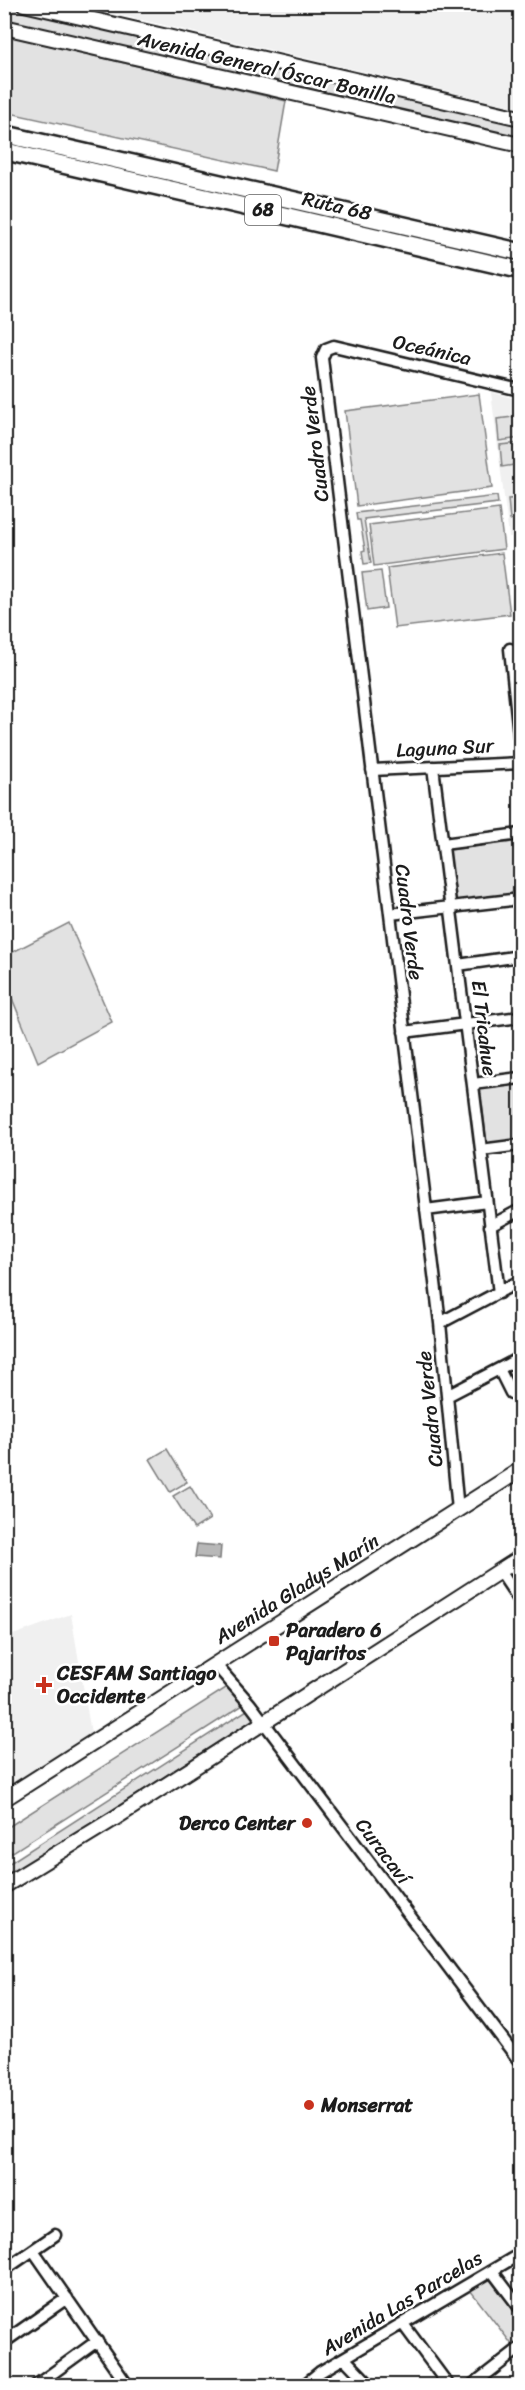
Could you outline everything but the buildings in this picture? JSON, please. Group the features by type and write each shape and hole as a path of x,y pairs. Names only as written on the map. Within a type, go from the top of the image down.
{"highway":[{"name":"Ruta 68","path":"10,134 520,252"},
{"name":"Ruta 68","path":"4,151 520,270"}],"main road":[{"name":"Avenida General Óscar Bonilla","path":"24,4 520,118"},
{"name":"Avenida General Óscar Bonilla","path":"4,27 520,146"},
{"name":"Avenida Gladys Marín","path":"4,1799 520,1470"},
{"path":"4,1886 520,1558"}],"street":[{"name":"Oceánica","path":"334,346 520,390"},
{"name":"Cuadro Verde","path":"334,346 326,349 322,358 440,1323 458,1510"},
{"path":"510,649 520,744"},
{"name":"Laguna Sur","path":"372,770 520,763"},
{"name":"El Tricahue","path":"433,767 499,1293"},
{"path":"442,844 520,834"},
{"path":"390,914 520,898"},
{"path":"458,965 520,956"},
{"path":"404,1032 520,1017"},
{"path":"472,1084 520,1078"},
{"path":"481,1150 520,1145"},
{"path":"426,1210 487,1202"},
{"path":"490,1226 520,1210"},
{"path":"440,1323 520,1281"},
{"path":"447,1396 520,1358"},
{"path":"499,1369 511,1393 520,1388"},
{"path":"500,1571 520,1601"},
{"name":"Curacaví","path":"215,1664 231,1679 520,2062"},
{"path":"4,2270 55,2235"},
{"path":"33,2250 128,2385"},
{"name":"Avenida Las Parcelas","path":"303,2385 344,2358 520,2254"},
{"path":"492,2271 520,2308"},
{"path":"4,2342 67,2298"},
{"path":"403,2324 449,2385"},
{"path":"35,2385 98,2341"},
{"path":"471,2385 520,2348"},
{"path":"344,2358 371,2385"}],"shaded area":[{"path":"77,5 520,5 520,108"},
{"path":"4,6 520,125 520,142 5,21"},
{"path":"5,35 286,101 274,171 5,112"},
{"path":"491,392 520,400 520,536 509,537"},
{"path":"479,394 492,488 357,506 345,411"},
{"path":"520,416 520,438 499,441 497,419"},
{"path":"520,443 520,464 502,467 500,445"},
{"path":"497,496 498,503 364,519 371,563 364,564 362,551 365,550 360,520 357,520 356,513"},
{"path":"520,498 520,519 510,520 508,499"},
{"path":"499,509 504,549 374,566 369,525"},
{"path":"502,553 510,614 395,628 387,568"},
{"path":"381,571 386,608 367,611 362,573"},
{"path":"520,841 520,894 455,903 448,850"},
{"path":"69,923 112,1022 38,1062 5,981 5,956"},
{"path":"520,1083 520,1141 487,1145 480,1088"},
{"path":"167,1449 187,1482 170,1492 150,1459"},
{"path":"190,1486 210,1519 194,1529 173,1496"},
{"path":"197,1544 221,1546 220,1559 195,1557"},
{"name":"CESFAM Santiago Occidente","path":"71,1614 91,1733 5,1788 5,1638"},
{"path":"229,1686 243,1705 5,1857 5,1829"},
{"path":"247,1710 254,1719 5,1879 5,1866"},
{"path":"488,2277 520,2319 520,2340 513,2346 470,2290"}],"place":[{"name":"Paradero 6 Pajaritos","path":"274,1641"},
{"name":"CESFAM Santiago Occidente","path":"44,1685"},
{"name":"Derco Center","path":"307,1823"},
{"name":"Monserrat","path":"309,2105"}]}
